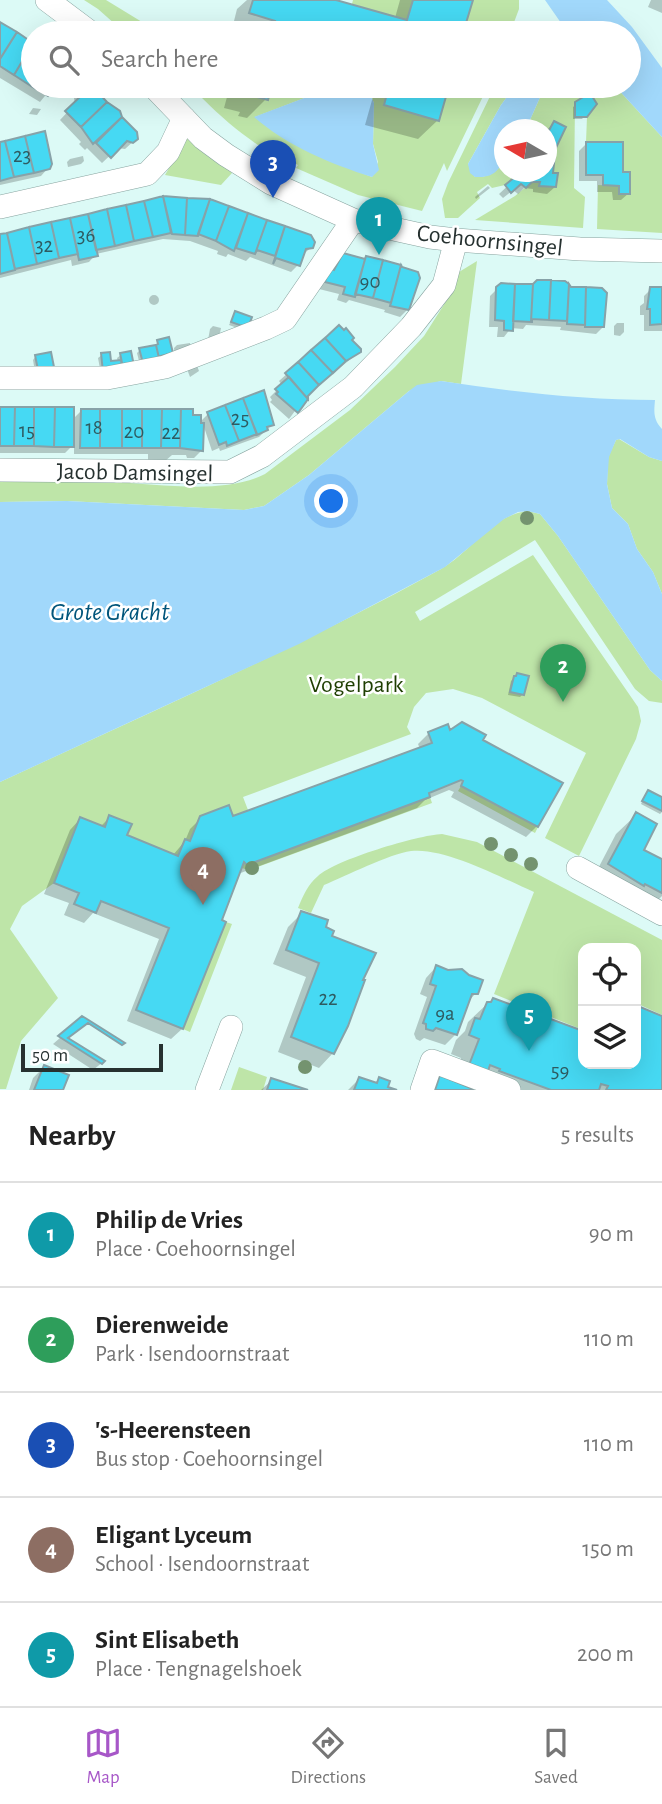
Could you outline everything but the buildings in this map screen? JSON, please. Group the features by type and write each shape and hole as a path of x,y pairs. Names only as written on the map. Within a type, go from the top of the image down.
{"street":[{"path":"47,0 75,21"},
{"name":"Coehoornsingel","path":"165,98 203,138 271,183 353,220 456,240 580,249 662,251"},
{"path":"0,207 147,174 168,152 184,118"},
{"path":"0,378 107,379 165,367 265,328 285,319 353,220"},
{"name":"Jacob Damsingel","path":"0,470 230,472 262,456 353,387 411,327 444,285 456,240"},
{"path":"578,868 662,914"},
{"path":"207,1090 231,1027"},
{"path":"422,1090 432,1061 509,1090"}],"green space":[{"path":"84,0 106,0 140,21 112,21"},
{"path":"353,0 413,0 407,20 352,4"},
{"path":"473,0 519,0 514,21 467,21"},
{"path":"202,98 305,98 255,117 336,163 372,177 378,162 373,144 372,98 386,98 384,105 439,120 445,98 482,98 447,171 444,163 422,211 358,195 296,168 298,165 286,159 283,161 260,146"},
{"path":"489,98 506,98 468,164 475,177 494,171 494,182 509,182 492,188 488,184 477,192 480,198 458,218 445,218 442,199"},
{"path":"540,98 582,98 575,103 574,188 585,197 583,228 475,220 515,196 532,182 540,182 540,186 556,187 557,146 566,127 557,122 557,119 530,119"},
{"path":"593,98 626,98 662,137 662,233 597,229 598,185 619,186 619,194 630,194 630,172 623,172 623,142 586,142 587,117 597,104"},
{"path":"188,135 232,173 221,185 165,175"},
{"path":"477,261 461,384 441,381 409,391 309,475 264,506 244,510 67,501 0,502 0,482 100,482 191,487 231,484 265,474 350,410 395,367 424,336 445,303 459,272"},
{"path":"619,439 649,457 662,461 662,594 653,572 637,549 628,524 612,508 607,484 608,457"},
{"name":"Vogelpark","path":"528,511 540,514 558,536 650,670 662,681 662,703 649,701 635,689 535,540 415,612 420,621 533,555 638,707 641,721 636,739 579,856 545,838 586,753 482,698 453,689 426,693 414,707 407,727 411,734 243,797 248,810 190,841 185,839 178,856 127,835 131,824 109,815 105,827 80,817 54,883 22,906 10,929 58,998 21,1041 6,1089 0,1089 0,782 333,626 441,569 493,526 515,514"},
{"path":"461,786 538,827 535,833 458,791"},
{"path":"430,797 432,803 255,868 254,872 242,868 244,862 248,865"},
{"path":"442,834 477,842 662,940 662,1015 641,1005 641,943 578,943 578,1028 494,994 534,892 440,854 411,851 380,861 324,885 311,913 298,908 311,883 327,870 377,849"},
{"path":"226,922 232,924 190,1032 183,1029"},
{"path":"239,1067 267,1077 263,1090 231,1090"}],"water":[{"path":"545,0 607,0 626,21 560,21"},
{"path":"641,39 662,68 662,137 626,98 641,98"},
{"path":"304,98 372,98 373,144 379,170 372,177 310,153 281,137 254,117"},
{"path":"506,98 540,98 530,119 494,119 493,174 475,177 470,173 468,164 501,105"},
{"name":"Grote Gracht","path":"441,381 548,395 655,400 655,415 662,429 662,461 649,457 620,439 616,440 609,457 607,484 612,508 628,524 637,549 653,572 662,594 662,681 650,670 540,514 518,512 504,519 445,567 299,644 0,782 0,502 67,501 244,510 264,506 309,475 417,385"}],"place":[{"name":"'s-Heerensteen","path":"273,198"},
{"name":"Philip de Vries","path":"379,255"},
{"name":"Dierenweide","path":"563,702"},
{"name":"Eligant Lyceum","path":"203,905"},
{"name":"Sint Elisabeth","path":"529,1051"}]}
